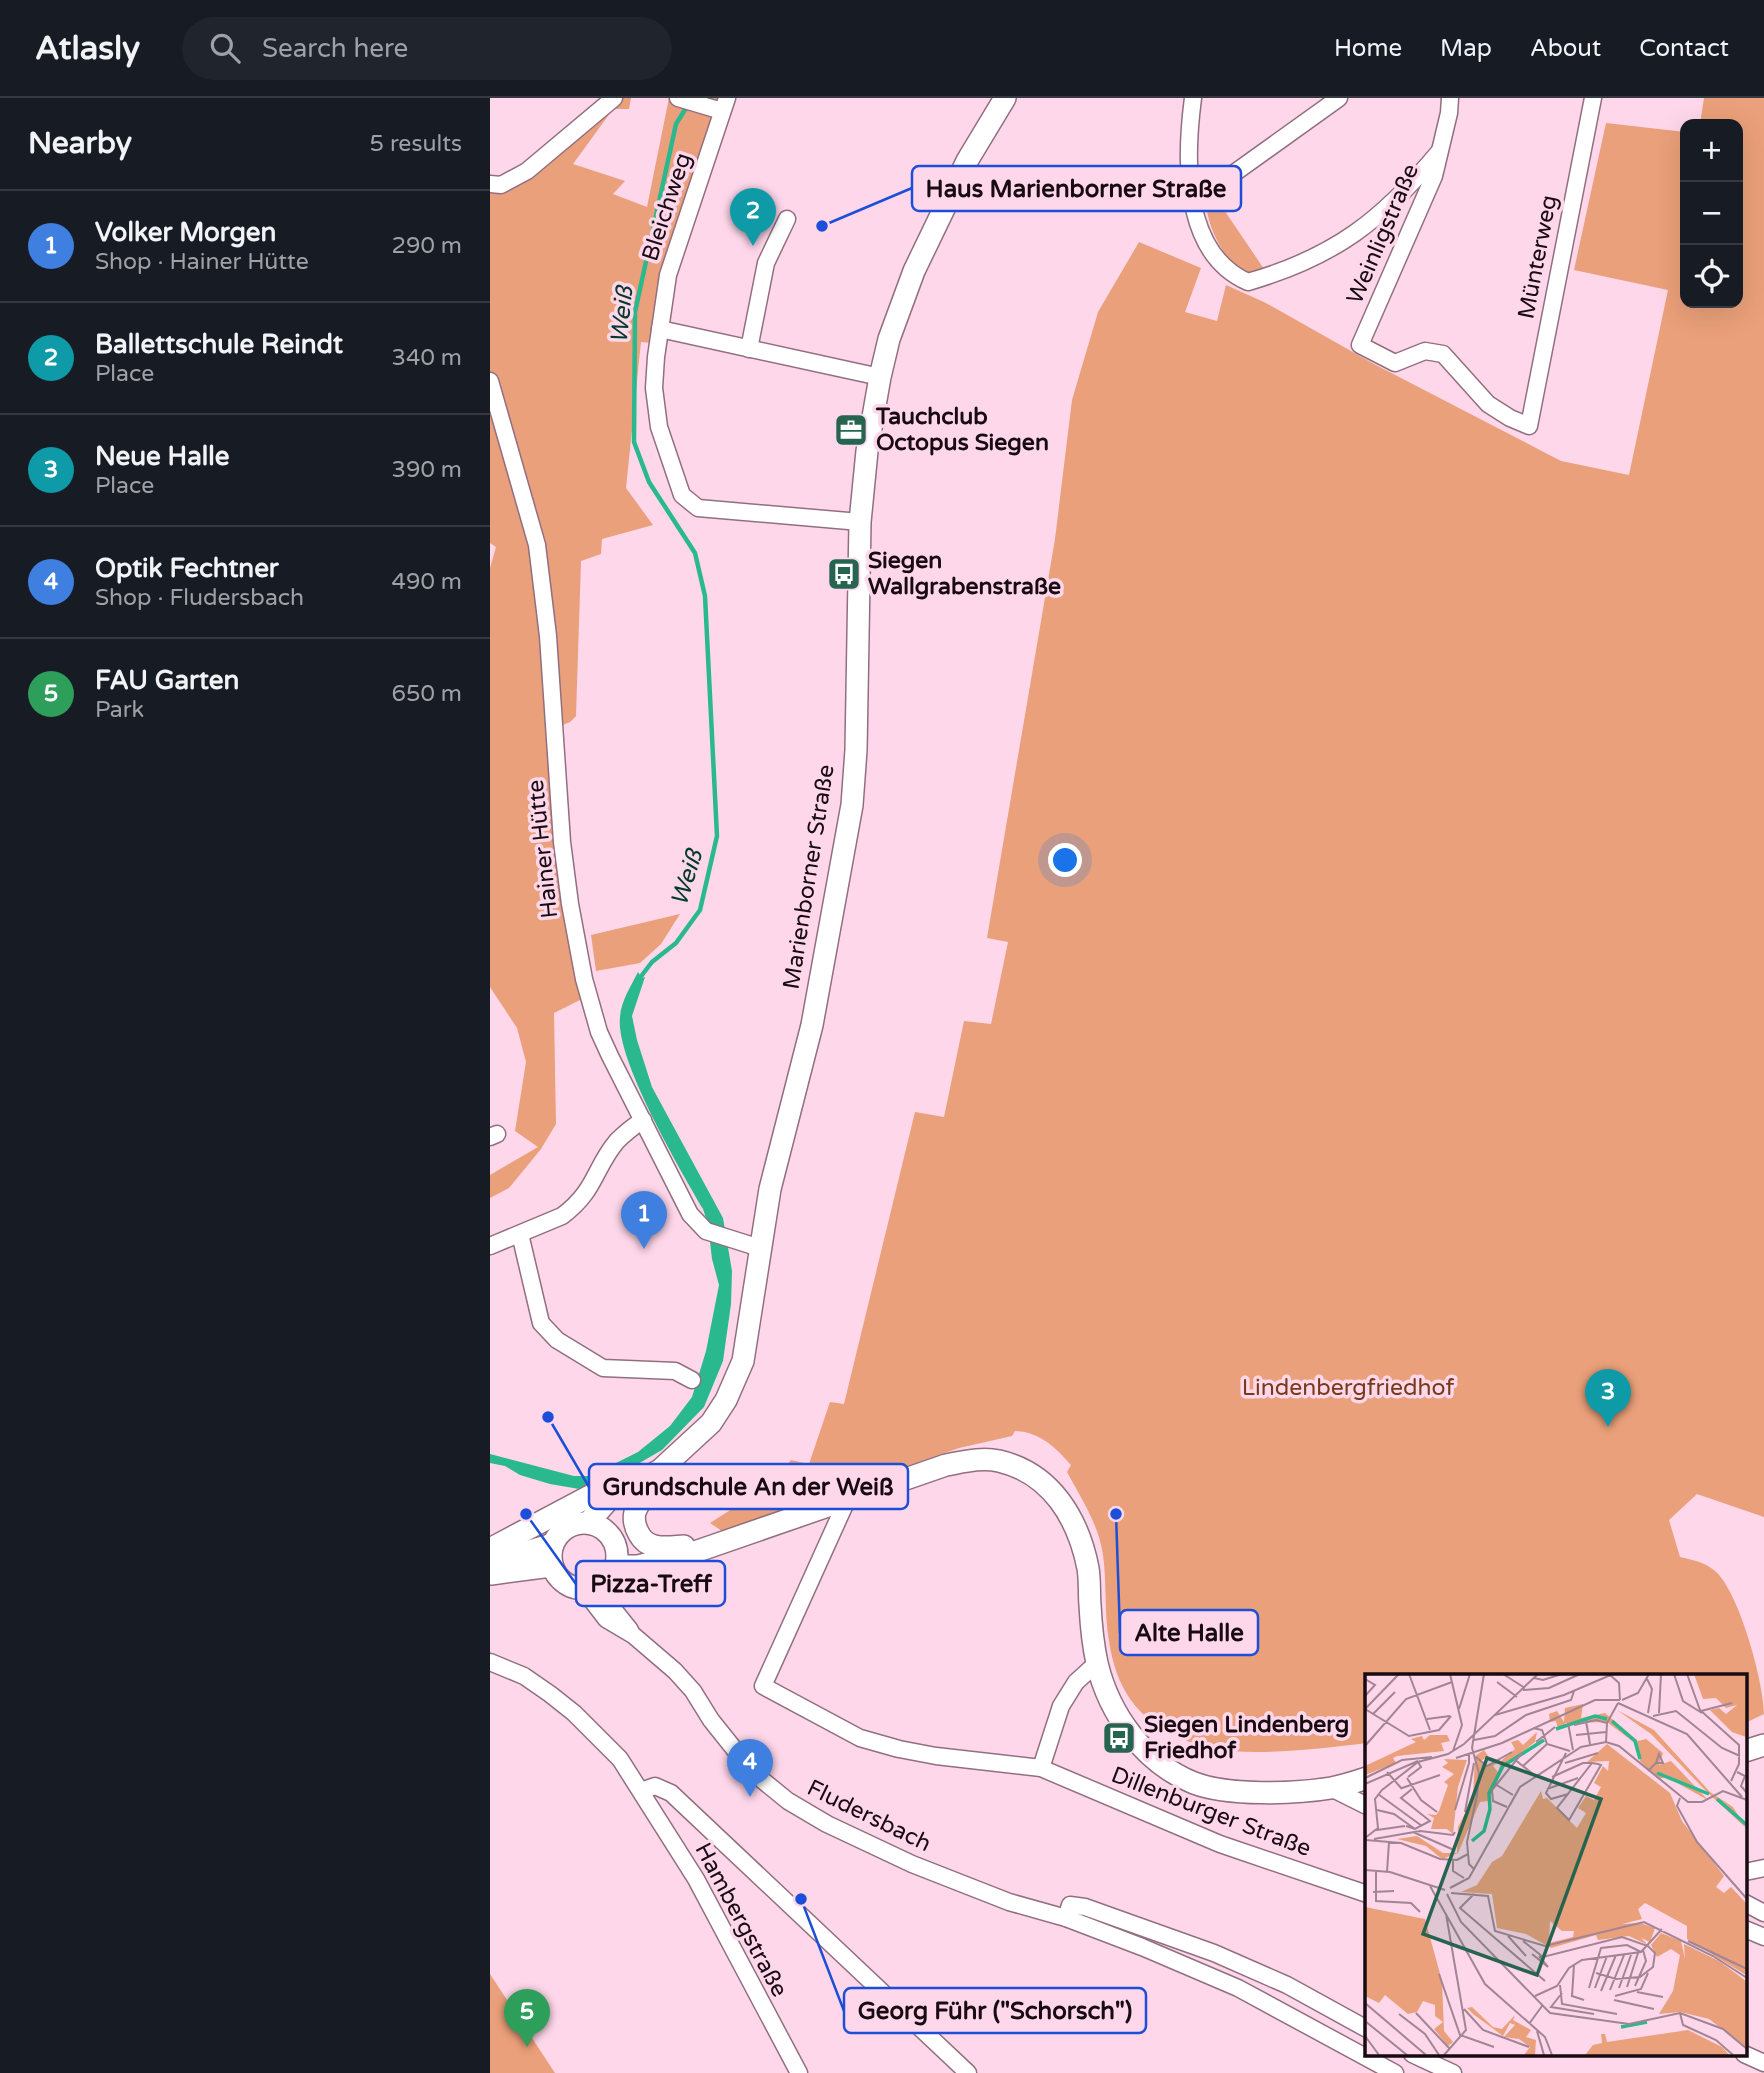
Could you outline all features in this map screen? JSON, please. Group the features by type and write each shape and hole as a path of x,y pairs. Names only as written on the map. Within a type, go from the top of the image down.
{"main road":[{"name":"Marienborner Straße","path":"602,1556 610,1498 657,1471 710,1423 726,1400 743,1361 773,1178 812,1024 852,805 856,750 860,522 867,451 880,377 889,339 914,271 967,161 1005,98"},
{"path":"602,1556 568,1585 555,1572 553,1544 559,1533 580,1522 602,1556 638,1566 677,1558 721,1544 946,1465 973,1460 998,1461 1029,1472 1049,1487 1068,1511 1079,1534 1088,1570 1097,1663 1108,1696 1120,1719 1151,1755 1193,1782 1219,1789 1268,1792 1331,1788 1365,1779"},
{"path":"657,1471 635,1513 634,1521 640,1538 659,1548 721,1544"},
{"path":"490,1549 618,1481 657,1471"},
{"path":"490,1563 553,1544"},
{"path":"490,1574 555,1572"},
{"path":"1746,1751 1764,1745"}],"street":[{"path":"490,184 501,185 527,171 614,98"},
{"path":"678,98 703,106 725,105"},
{"path":"1193,98 1188,140 1193,200 1210,251 1235,276 1248,282 1270,276 1344,242 1410,186 1441,149"},
{"path":"1193,200 1339,98"},
{"name":"Weinligstraße","path":"1360,345 1434,176 1450,98"},
{"name":"Münterweg","path":"1360,345 1395,363 1425,351 1443,354 1488,404 1529,426 1593,98"},
{"name":"Bleichweg","path":"725,105 672,264 656,357 655,407 659,427 682,495 698,508 860,522"},
{"path":"749,349 766,263 787,219"},
{"path":"660,329 880,377"},
{"name":"Hainer Hütte","path":"490,381 537,545 548,636 564,858 584,979 605,1044 690,1214 706,1231 760,1248"},
{"path":"490,1246 562,1216 581,1201 618,1141 643,1120"},
{"path":"520,1234 541,1323 557,1340 603,1368 676,1371 692,1380"},
{"name":"Dillenburger Straße","path":"847,1500 763,1686 860,1738 936,1756 1041,1768 1220,1844 1365,1893"},
{"name":"Fludersbach","path":"602,1556 606,1619 633,1635 675,1671 693,1691 711,1720 735,1750 761,1779 788,1801 827,1824 912,1864 1009,1902 1085,1907 1214,1953 1287,1985 1365,2028"},
{"name":"Hambergstraße","path":"490,1662 524,1676 574,1713 620,1759 696,1879 799,2073"},
{"path":"1041,1768 1060,1706 1076,1682 1097,1663"},
{"path":"641,1791 655,1786 671,1793 968,2073"},
{"path":"1331,1788 1365,1805"},
{"path":"1746,1872 1764,1868"},
{"path":"1746,1904 1764,1913"},
{"name":"Fludersbach","path":"1064,1907 1142,1947 1238,1988 1395,2073"},
{"path":"1746,1929 1764,1937"},
{"path":"1746,2055 1764,2063"},
{"path":"1416,2056 1453,2073"}],"green space":[{"path":"603,98 631,98 629,109 613,109 573,164 625,181 613,194 647,207 669,98 722,98 710,114 712,117 652,343 641,342 626,488 653,525 602,539 601,554 581,561 576,716 570,722 553,729 554,836 569,942 582,999 554,1013 556,1124 541,1149 509,1188 490,1198 490,1175 538,1147 515,1131 526,1062 517,1028 490,987 490,568 496,547 490,543 490,181 500,186"},
{"name":"Lindenbergfriedhof","path":"1704,98 1764,98 1764,1517 1697,1494 1669,1520 1680,1557 1699,1562 1715,1571 1733,1597 1755,1660 1764,1714 1746,1723 1746,1674 1365,1674 1365,1743 1266,1752 1206,1748 1152,1722 1123,1688 1109,1641 1103,1555 1094,1522 1067,1472 1071,1465 1039,1437 1015,1431 1012,1436 959,1448 722,1531 710,1523 774,1482 791,1460 809,1464 830,1402 844,1404 915,1112 944,1117 964,1021 991,1024 1008,942 987,938 1055,539 1072,400 1098,312 1139,242 1201,268 1185,312 1217,321 1226,285 1266,303 1374,364 1561,461 1629,475 1668,290 1574,270 1606,123 1680,131 1680,308 1743,308 1743,119 1701,119"},
{"path":"1218,201 1264,269 1253,273 1245,271 1236,266 1222,249 1207,210"},
{"path":"680,914 661,944 640,963 596,971 591,935"},
{"path":"490,1974 555,2073 490,2073"}],"shaded area":[{"path":"638,972 642,978 645,977 632,1016 637,1040 652,1087 723,1218 732,1271 731,1304 723,1361 704,1407 662,1450 591,1491 550,1484 520,1475 505,1466 490,1463 490,1454 574,1476 590,1476 638,1452 670,1426 692,1397 706,1351 719,1285 703,1209 651,1114 621,1036 622,1005"}],"waterway":[{"name":"Weiß","path":"639,979 652,962 676,943 700,910 717,836 705,596 695,553 649,482 634,442 635,312 676,124 688,105"}],"place":[{"name":"Haus Marienborner Straße","path":"822,226"},
{"name":"Ballettschule Reindt","path":"753,246"},
{"name":"Tauchclub Octopus Siegen","path":"851,430"},
{"name":"Siegen Wallgrabenstraße","path":"844,574"},
{"name":"Volker Morgen","path":"644,1249"},
{"name":"Grundschule An der Weiß","path":"548,1417"},
{"name":"Neue Halle","path":"1608,1427"},
{"name":"Pizza-Treff","path":"526,1514"},
{"name":"Alte Halle","path":"1116,1514"},
{"name":"Siegen Lindenberg Friedhof","path":"1119,1738"},
{"name":"Optik Fechtner","path":"750,1797"},
{"name":"Georg Führ (\"Schorsch\")","path":"801,1899"},
{"name":"FAU Garten","path":"527,2047"}]}
